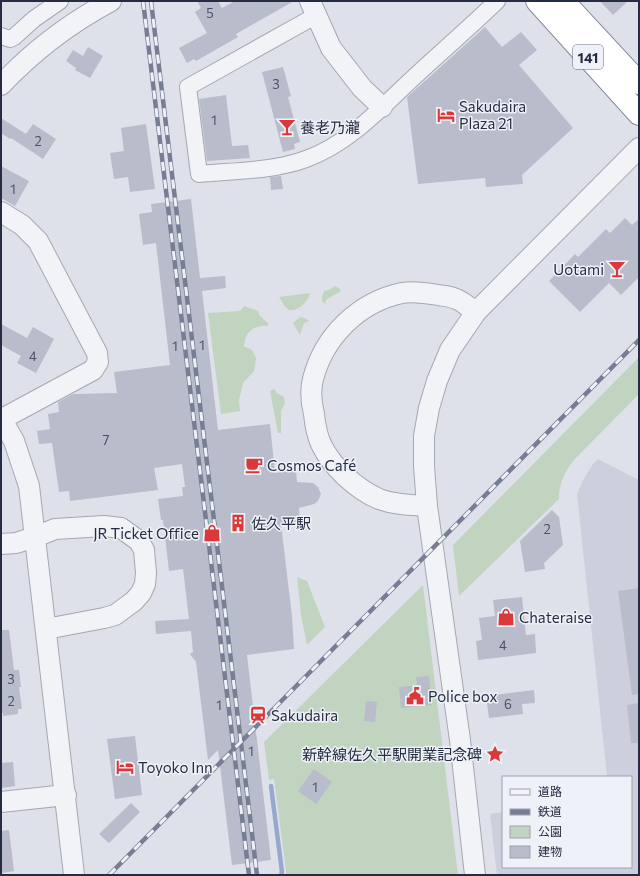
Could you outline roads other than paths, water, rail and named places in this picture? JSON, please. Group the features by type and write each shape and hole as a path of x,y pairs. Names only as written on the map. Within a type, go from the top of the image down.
{"highway":[{"name":"141","path":"537,1 639,114"},
{"name":"141","path":"563,1 639,83"}],"street":[{"path":"1,36 10,39 14,37 34,19 60,1"},
{"path":"1,85 20,65 68,26 110,1"},
{"path":"382,107 348,72 331,48 313,8 188,87 199,174 272,167 306,159 332,148 355,131 382,107 496,1"},
{"path":"475,875 460,740 427,506 424,466 424,436 429,408 437,381 450,350 476,312 639,148"},
{"path":"1,212 22,225 38,242 97,353 98,362 93,370 2,419 14,441 29,486 66,795 74,875"},
{"path":"427,506 392,503 378,498 355,484 340,470 321,444 315,423 311,393 313,379 317,365 331,339 352,316 377,301 403,293 425,293 456,299 476,312"},
{"path":"1,544 16,543 55,529 114,526 121,528 134,536 144,550 146,573 145,584 141,594 134,602 115,615 46,629"},
{"path":"1,802 66,795"}],"waterway":[{"path":"271,786 282,872 281,875"}],"railway":[{"path":"143,1 249,875"},
{"path":"151,1 257,875"},
{"path":"109,875 639,340"}],"place":[{"name":"Sakudaira Plaza 21","path":"446,115"},
{"name":"養老乃瀧","path":"287,127"},
{"name":"Uotami","path":"617,269"},
{"name":"Cosmos Café","path":"254,465"},
{"name":"佐久平駅","path":"238,523"},
{"name":"JR Ticket Office","path":"212,533"},
{"name":"Chateraise","path":"506,617"},
{"name":"Police box","path":"415,696"},
{"name":"Sakudaira","path":"258,715"},
{"name":"新幹線佐久平駅開業記念碑","path":"495,754"},
{"name":"Toyoko Inn","path":"125,767"}]}
